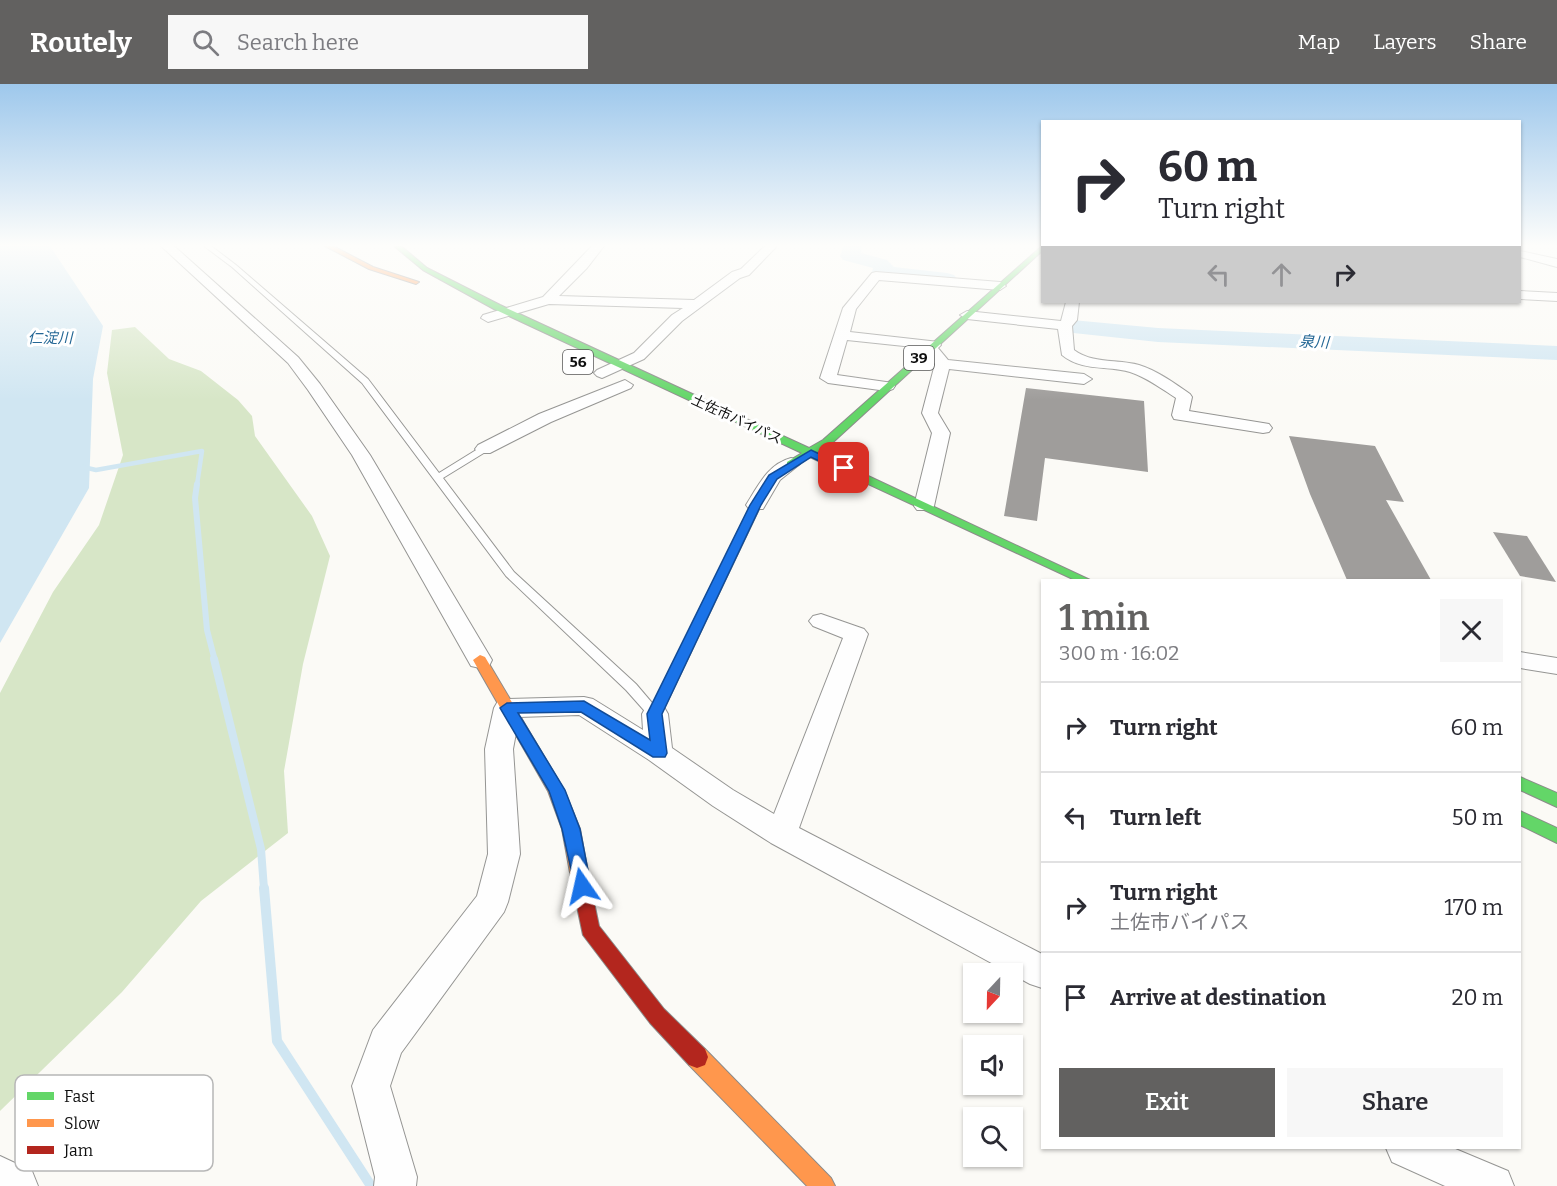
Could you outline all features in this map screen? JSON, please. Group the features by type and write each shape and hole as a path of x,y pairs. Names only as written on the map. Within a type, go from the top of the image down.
{"main road":[{"name":"土佐市バイパス","path":"480,297 1082,579"},
{"name":"39","path":"791,464 827,442 987,297"},
{"path":"468,308 519,333"},
{"name":"56","path":"597,371 630,387"},
{"path":"480,660 556,790 571,829 590,929 657,1016 823,1186"},
{"path":"1521,783 1557,801"},
{"path":"1521,818 1557,836"}],"street":[{"path":"224,297 293,360 314,387 361,455 480,660"},
{"path":"597,371 621,365 639,356 676,318 706,297"},
{"path":"859,297 850,308 828,378 887,386"},
{"path":"488,318 548,300 697,304"},
{"path":"1072,303 1070,321 1065,326 1067,352 1075,360 1137,370 1184,398 1180,415 1263,428"},
{"path":"967,315 1065,326"},
{"path":"842,334 932,346 943,364 930,413 941,433 924,506"},
{"path":"943,364 1084,379"},
{"path":"484,449 544,418 630,387"},
{"path":"756,505 773,477 791,464"},
{"path":"782,834 856,634 821,621"},
{"path":"1521,660 1557,666"},
{"path":"395,1186 396,1177 371,1086 386,1043 492,902 504,854 499,749 507,708 584,706 782,834 1041,971"},
{"path":"655,714 659,753"},
{"path":"1408,1149 1493,1186"},
{"path":"0,1177 17,1186"}],"lane":[{"path":"270,297 365,381 510,574 631,687 655,714 756,505"},
{"path":"437,478 484,449"}],"green space":[{"path":"135,327 169,359 201,371 238,400 252,416 255,436 312,516 330,556 303,664 284,771 288,833 201,901 122,992 37,1075 15,1075 15,1096 0,1111 0,693 53,592 99,525 123,455 107,373 112,330"}],"water":[{"name":"仁淀川","path":"0,297 84,297 103,326 93,379 89,488 0,643"}],"building":[{"path":"1026,388 1144,401 1148,472 1045,458 1037,521 1004,516"},
{"path":"1289,436 1375,446 1404,502 1386,500 1430,579 1347,579 1310,494"},
{"path":"1493,532 1527,536 1556,582 1520,576"}],"waterway":[{"name":"泉川","path":"1072,327 1158,335 1557,353"},
{"path":"83,467 96,470 202,451 197,485"},
{"path":"197,484 195,498 207,630 215,661"},
{"path":"214,659 261,849 264,889"},
{"path":"264,888 277,1041 371,1186"}],"traffic: fast":[{"path":"479,297 1082,579"},
{"path":"791,464 827,442 987,297"},
{"path":"1521,783 1557,800"},
{"path":"1521,818 1557,836"}],"traffic: slow":[{"path":"480,660 556,790 571,829 580,878"},
{"path":"697,1057 823,1186"}],"traffic: jam":[{"path":"580,878 590,929 657,1016 697,1057"}],"route":[{"path":"582,886 571,829 556,790 507,708 584,706 659,753 655,714 756,505 773,477 811,453 844,468"}]}
